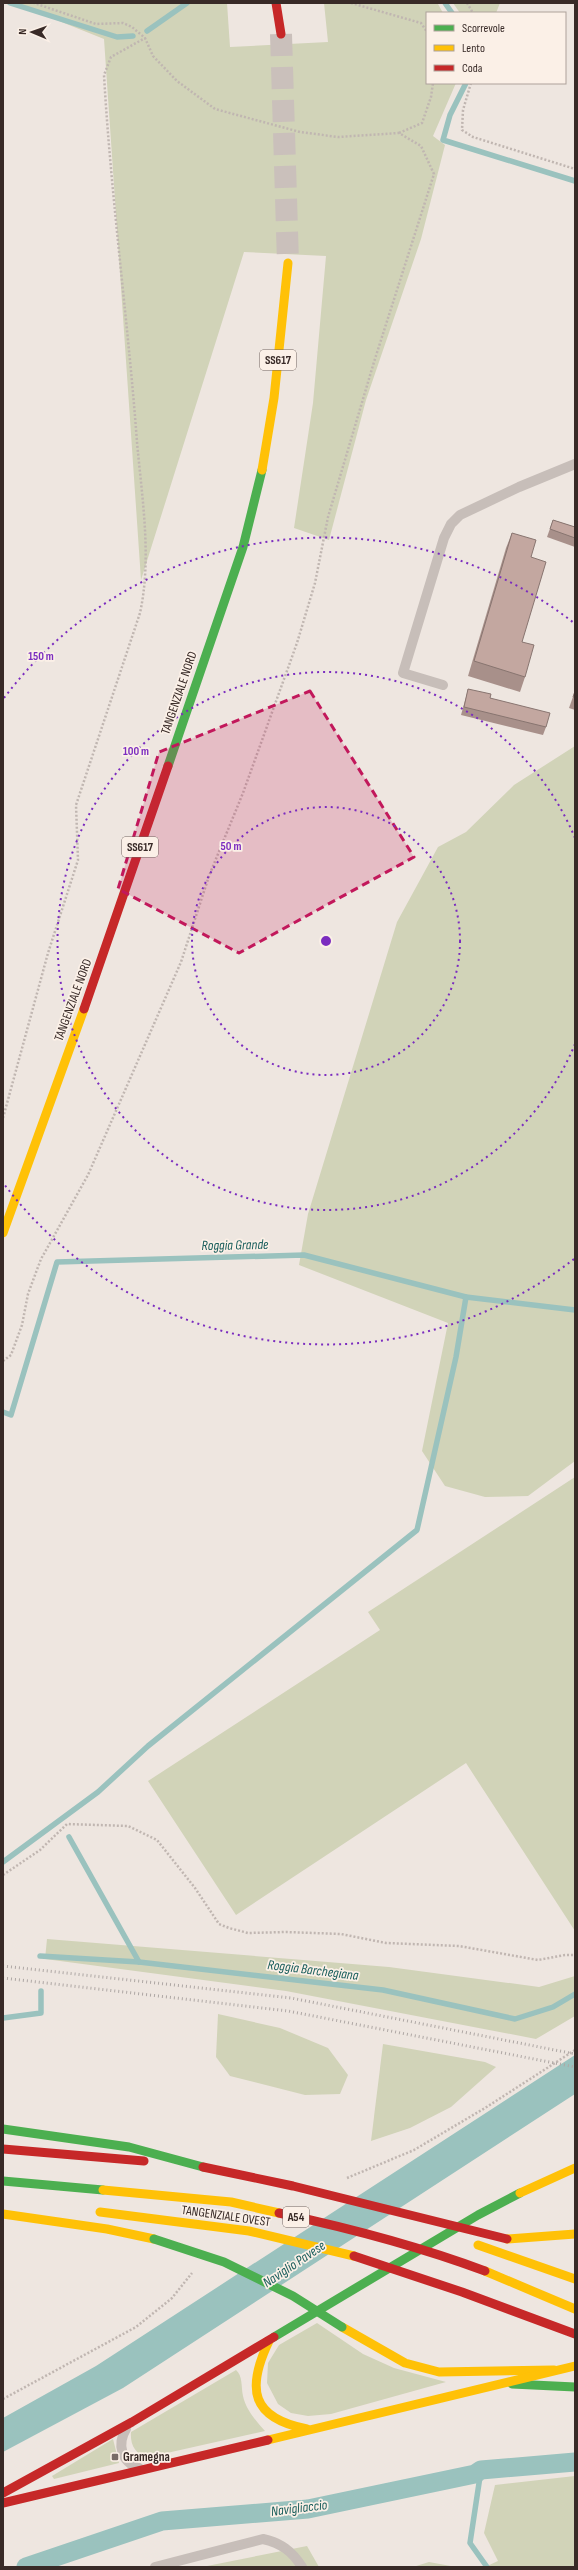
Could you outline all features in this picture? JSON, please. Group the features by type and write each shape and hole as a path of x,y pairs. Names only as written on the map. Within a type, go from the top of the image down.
{"main road":[{"path":"276,3 281,34 285,3"},
{"name":"TANGENZIALE NORD","path":"3,1233 96,976 243,547 265,456 274,398 288,263"},
{"path":"3,2129 119,2144 172,2156 203,2167"},
{"path":"3,2149 203,2167 293,2186 507,2240 575,2234"},
{"path":"3,2493 132,2422 478,2215 531,2187 575,2168"},
{"path":"531,2187 575,2177"},
{"name":"TANGENZIALE OVEST","path":"3,2181 231,2202 334,2225 444,2256 575,2309"},
{"name":"TANGENZIALE OVEST","path":"96,2211 270,2235 358,2257 438,2281 575,2334"},
{"path":"401,2213 425,2226 455,2237"},
{"path":"3,2214 86,2225 154,2239 224,2262 293,2296 342,2327 405,2363 439,2372 554,2370"},
{"path":"470,2242 575,2279"},
{"path":"268,2341 254,2375 257,2399 263,2410 278,2422 314,2430"},
{"path":"3,2503 314,2430 575,2366"},
{"path":"504,2383 575,2388"}],"lane":[{"path":"443,685 403,673 444,538 451,524 460,515 519,486 575,464"},
{"path":"132,2422 126,2429 121,2440 124,2456 137,2467 153,2467"},
{"path":"155,2567 263,2539 279,2543 296,2558 302,2567"}],"path":[{"path":"34,3 96,24 123,24 132,27 144,38 153,56 177,81 215,109 300,132 338,138 399,133 422,123 431,97 433,84"},
{"path":"351,3 421,23 426,30"},
{"path":"467,3 472,12"},
{"path":"3,1118 48,953 78,860 76,805 140,613 146,586 142,500 130,344 104,75 111,57 144,38"},
{"path":"471,84 463,110 462,130 473,137 575,170"},
{"path":"3,1361 11,1355 22,1325 28,1294 42,1259 88,1175 181,962 209,876 243,793 297,643 315,583 330,509 374,362 434,174 421,146 399,133"},
{"path":"3,1875 40,1850 67,1824 128,1826 157,1840 195,1888 219,1924 228,1928 248,1933 286,1932 341,1934 386,1944 459,1946 538,1960 565,1954 575,1955"},
{"path":"3,2399 136,2327"}],"highlighted area":[{"path":"310,691 414,857 239,953 118,889 159,752"}],"green space":[{"path":"14,3 227,3 230,47 328,42 324,3 438,4 442,12 426,12 426,84 456,84 433,136 445,145 421,239 366,400 329,540 294,528 313,403 326,256 244,252 141,580 104,39"},
{"path":"453,3 500,3 496,12 459,12"},
{"path":"575,746 575,1461 528,1496 485,1497 445,1486 422,1451 448,1323 299,1265 308,1214 397,922 438,847 466,832 514,785"},
{"path":"575,1477 575,1931 466,1763 236,1915 148,1781 380,1630 368,1612"},
{"path":"47,1939 389,1967 539,1987 575,1976 575,2016 536,2039 286,1991 45,1959"},
{"path":"218,2014 280,2028 328,2048 348,2075 340,2094 305,2095 230,2076 216,2057"},
{"path":"383,2044 485,2062 496,2067 451,2107 410,2128 371,2141"},
{"path":"317,2323 363,2354 394,2368 446,2382 331,2414 308,2416 291,2413 278,2404 267,2383 268,2363 279,2345"},
{"path":"236,2370 241,2378 246,2406 265,2431 149,2457 140,2454 134,2449 131,2441 131,2432"},
{"path":"113,2439 119,2463 54,2479 52,2476"},
{"path":"575,2476 575,2567 485,2567 498,2561 484,2533 495,2485"},
{"path":"307,2546 319,2567 202,2567"},
{"path":"429,2562 456,2567 413,2567"}],"water":[{"name":"Naviglio Pavese","path":"575,2055 575,2094 123,2388 3,2452 3,2418 96,2366"}],"building":[{"path":"553,520 575,527 575,538 550,529"},
{"path":"512,533 536,540 531,557 546,562 522,642 534,645 525,677 474,661"},
{"path":"468,689 491,694 490,698 550,713 546,727 464,707"}],"waterway":[{"path":"10,3 117,37 133,36"},
{"path":"147,31 187,3"},
{"path":"445,3 451,12"},
{"path":"466,84 450,115 443,140 575,181"},
{"name":"Roggia Grande","path":"3,1412 11,1415 57,1262 304,1255 466,1297 575,1310"},
{"path":"3,1862 98,1792 148,1746 417,1530 456,1357 466,1297"},
{"path":"69,1837 139,1962"},
{"name":"Roggia Barchegiana","path":"40,1956 139,1962 383,1990 515,2019 553,2007 575,1994"},
{"name":"Roggia Barchegiana","path":"3,2018 41,2013 41,1991"},
{"name":"Navigliaccio","path":"26,2567 162,2521 308,2509 475,2474 481,2470 575,2462"},
{"path":"481,2470 470,2543 487,2567"}],"tunnel":[{"path":"281,34 288,263"}],"railway":[{"path":"3,1966 291,1998 575,2054"},
{"path":"3,1978 288,2011 575,2067"}],"traffic: fast":[{"path":"168,766 243,547 262,470"},
{"path":"3,2129 129,2147 203,2167"},
{"path":"3,2181 103,2190"},
{"path":"274,2337 478,2215 520,2193"},
{"path":"154,2239 224,2262 293,2296 342,2327"},
{"path":"512,2384 575,2387"}],"traffic: slow":[{"path":"262,470 274,398 288,263"},
{"path":"3,1233 84,1009"},
{"path":"520,2193 575,2168"},
{"path":"103,2190 231,2202 279,2213"},
{"path":"100,2212 249,2231 354,2256"},
{"path":"3,2214 107,2229 154,2239"},
{"path":"507,2239 575,2234"},
{"path":"478,2245 575,2279"},
{"path":"485,2271 575,2309"},
{"path":"342,2327 405,2363 439,2372 554,2370"},
{"path":"269,2341 257,2373 256,2387 258,2399 264,2409 274,2417 288,2424 307,2429"},
{"path":"268,2440 575,2366"}],"traffic: jam":[{"path":"276,3 281,34"},
{"path":"84,1009 168,766"},
{"path":"3,2149 144,2161"},
{"path":"203,2167 293,2186 507,2239"},
{"path":"279,2213 383,2238 485,2271"},
{"path":"354,2256 462,2292 575,2334"},
{"path":"3,2493 132,2422 274,2337"},
{"path":"3,2503 268,2440"}],"place":[{"name":"Gramegna","path":"115,2457"}]}
